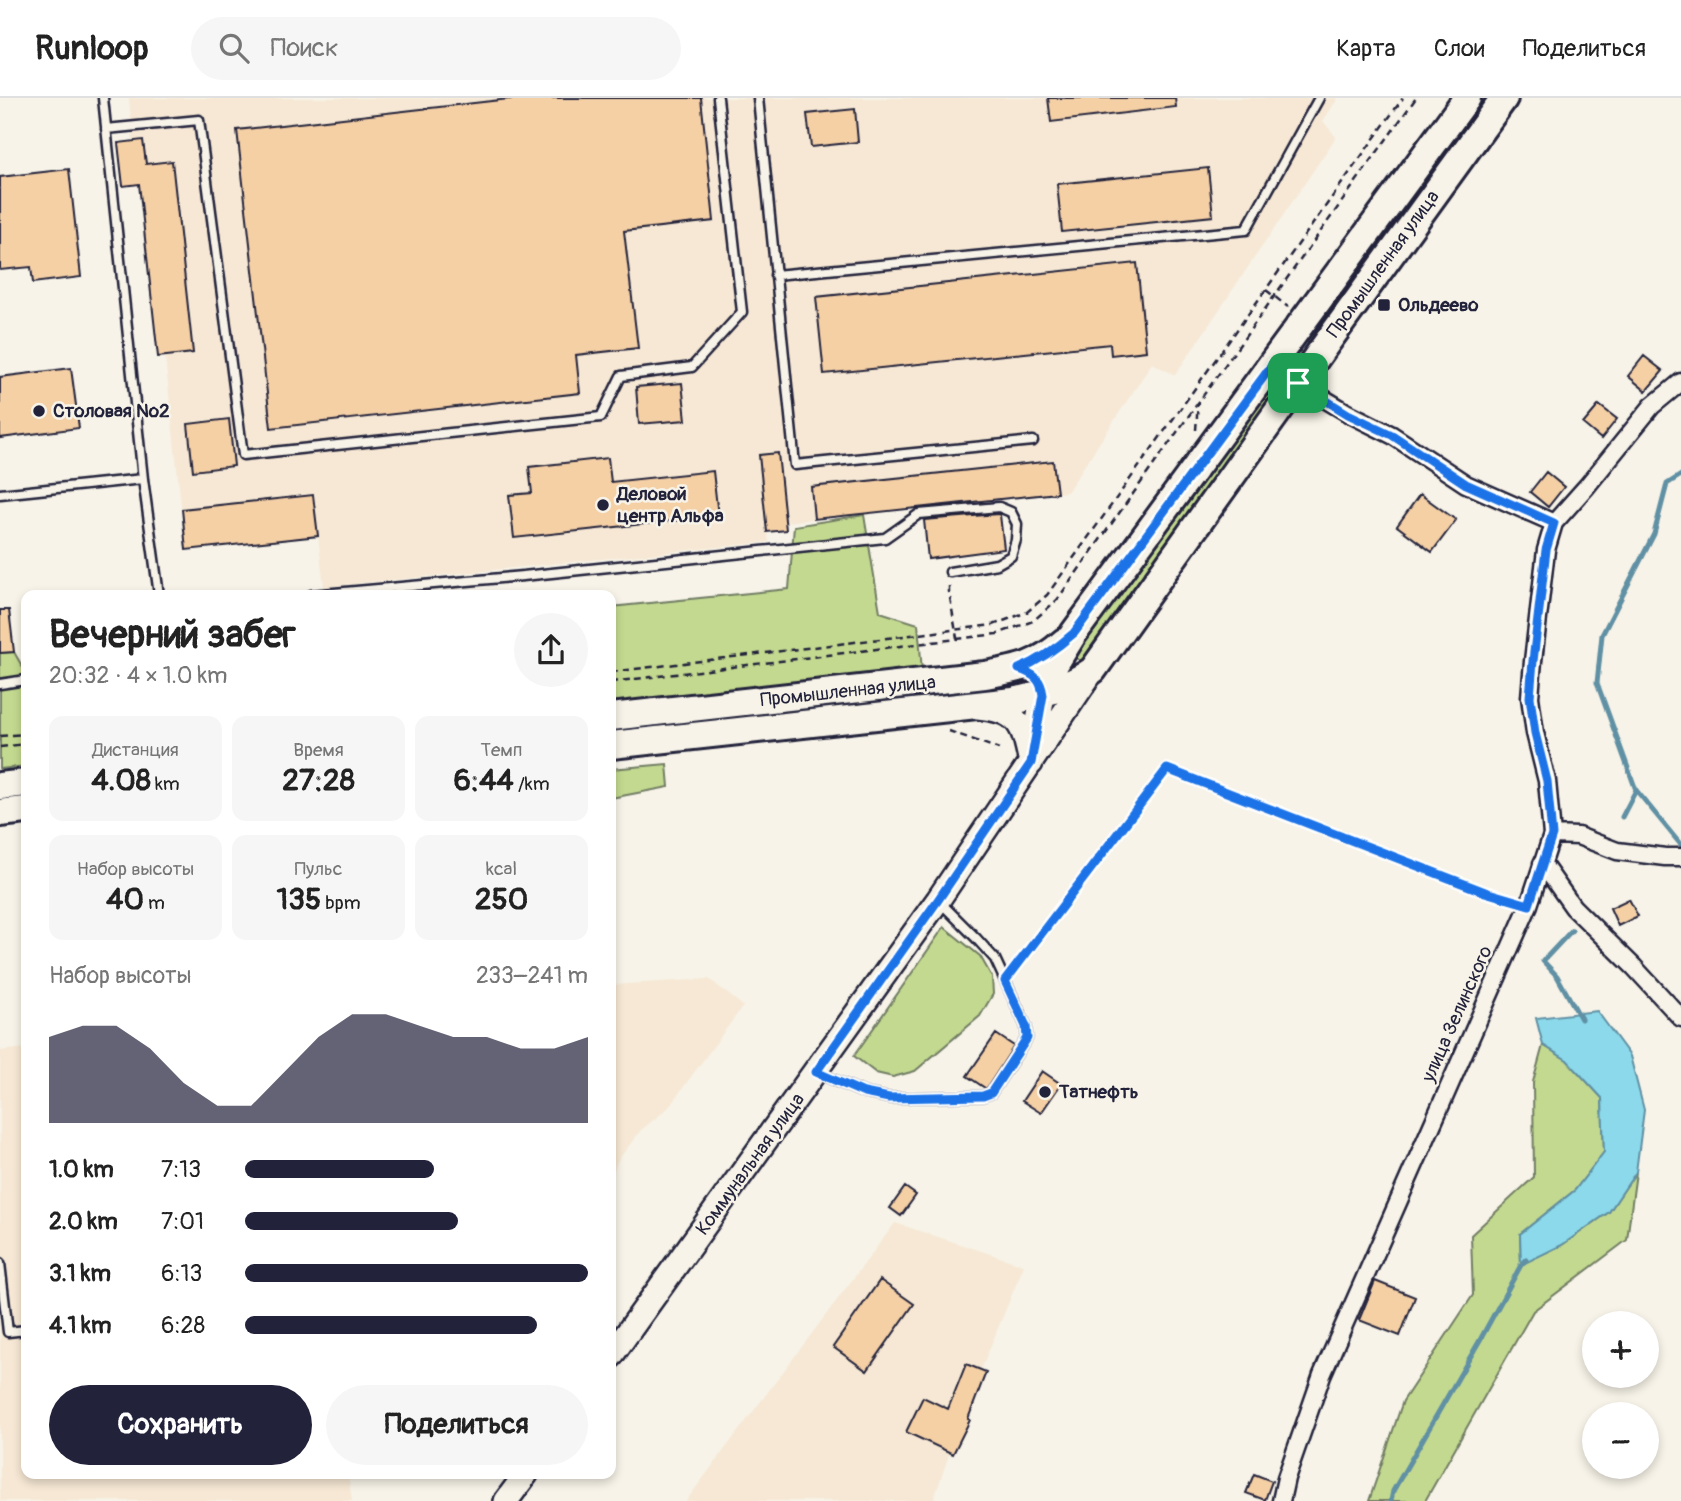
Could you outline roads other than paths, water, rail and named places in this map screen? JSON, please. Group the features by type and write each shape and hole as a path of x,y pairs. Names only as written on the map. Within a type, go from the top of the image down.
{"main road":[{"name":"Промышленная улица","path":"1031,763 1043,695 1055,664 1074,633 1467,98"},
{"name":"Промышленная улица","path":"1031,763 1093,670 1504,98"},
{"path":"1273,364 1298,383"},
{"name":"Промышленная улица","path":"616,716 1019,669 1053,652 1074,633"},
{"path":"1019,669 1037,677 1042,685 1043,695"},
{"name":"Промышленная улица","path":"616,744 1013,701 1043,695 1081,679 1093,670"},
{"name":"Промышленная улица","path":"970,706 990,708 1018,721 1024,731 1031,763"},
{"name":"Коммунальная улица","path":"616,1349 938,900 1031,763"},
{"path":"0,786 21,784"},
{"path":"0,813 21,811"},
{"path":"506,1501 522,1479"}],"street":[{"path":"1298,383 1348,414 1392,435 1466,484 1554,523 1653,406 1681,382"},
{"name":"улица Зелинского","path":"1280,1501 1322,1375 1529,905 1552,835 1547,781 1535,733 1530,697 1546,550 1554,523"},
{"path":"1552,835 1578,836 1617,850 1681,857"},
{"path":"1542,863 1573,907 1681,1018"}],"lane":[{"path":"103,98 143,479 158,590"},
{"path":"106,129 199,120 243,455 601,418 621,376 692,367 742,312 718,98"},
{"path":"758,98 795,465 1033,441"},
{"path":"775,275 1246,230 1319,98"},
{"path":"0,494 143,479"},
{"path":"367,590 885,538 919,514 999,507 1011,512 1017,524 1011,556 997,564 950,572"},
{"path":"0,684 21,681"},
{"path":"816,1072 864,1093 889,1098 983,1096 991,1093 1027,1038 1026,1026 995,959 938,900"},
{"path":"0,1263 8,1332 21,1331"}],"water":[{"path":"1597,1011 1630,1056 1644,1110 1636,1172 1609,1212 1562,1245 1521,1265 1520,1234 1575,1190 1604,1152 1602,1098 1567,1060 1543,1045 1536,1018"}],"waterway":[{"path":"1681,475 1667,484 1654,534 1602,635 1597,683 1636,790 1681,845"},
{"path":"1622,817 1636,790"},
{"path":"1572,930 1543,961 1557,976 1581,1019"},
{"path":"1391,1501 1393,1491 1526,1260"}],"place":[{"name":"Ольдеево","path":"1384,305"},
{"name":"Столовая №2","path":"39,411"},
{"name":"Деловой центр Альфа","path":"603,505"},
{"name":"Татнефть","path":"1045,1092"}]}
